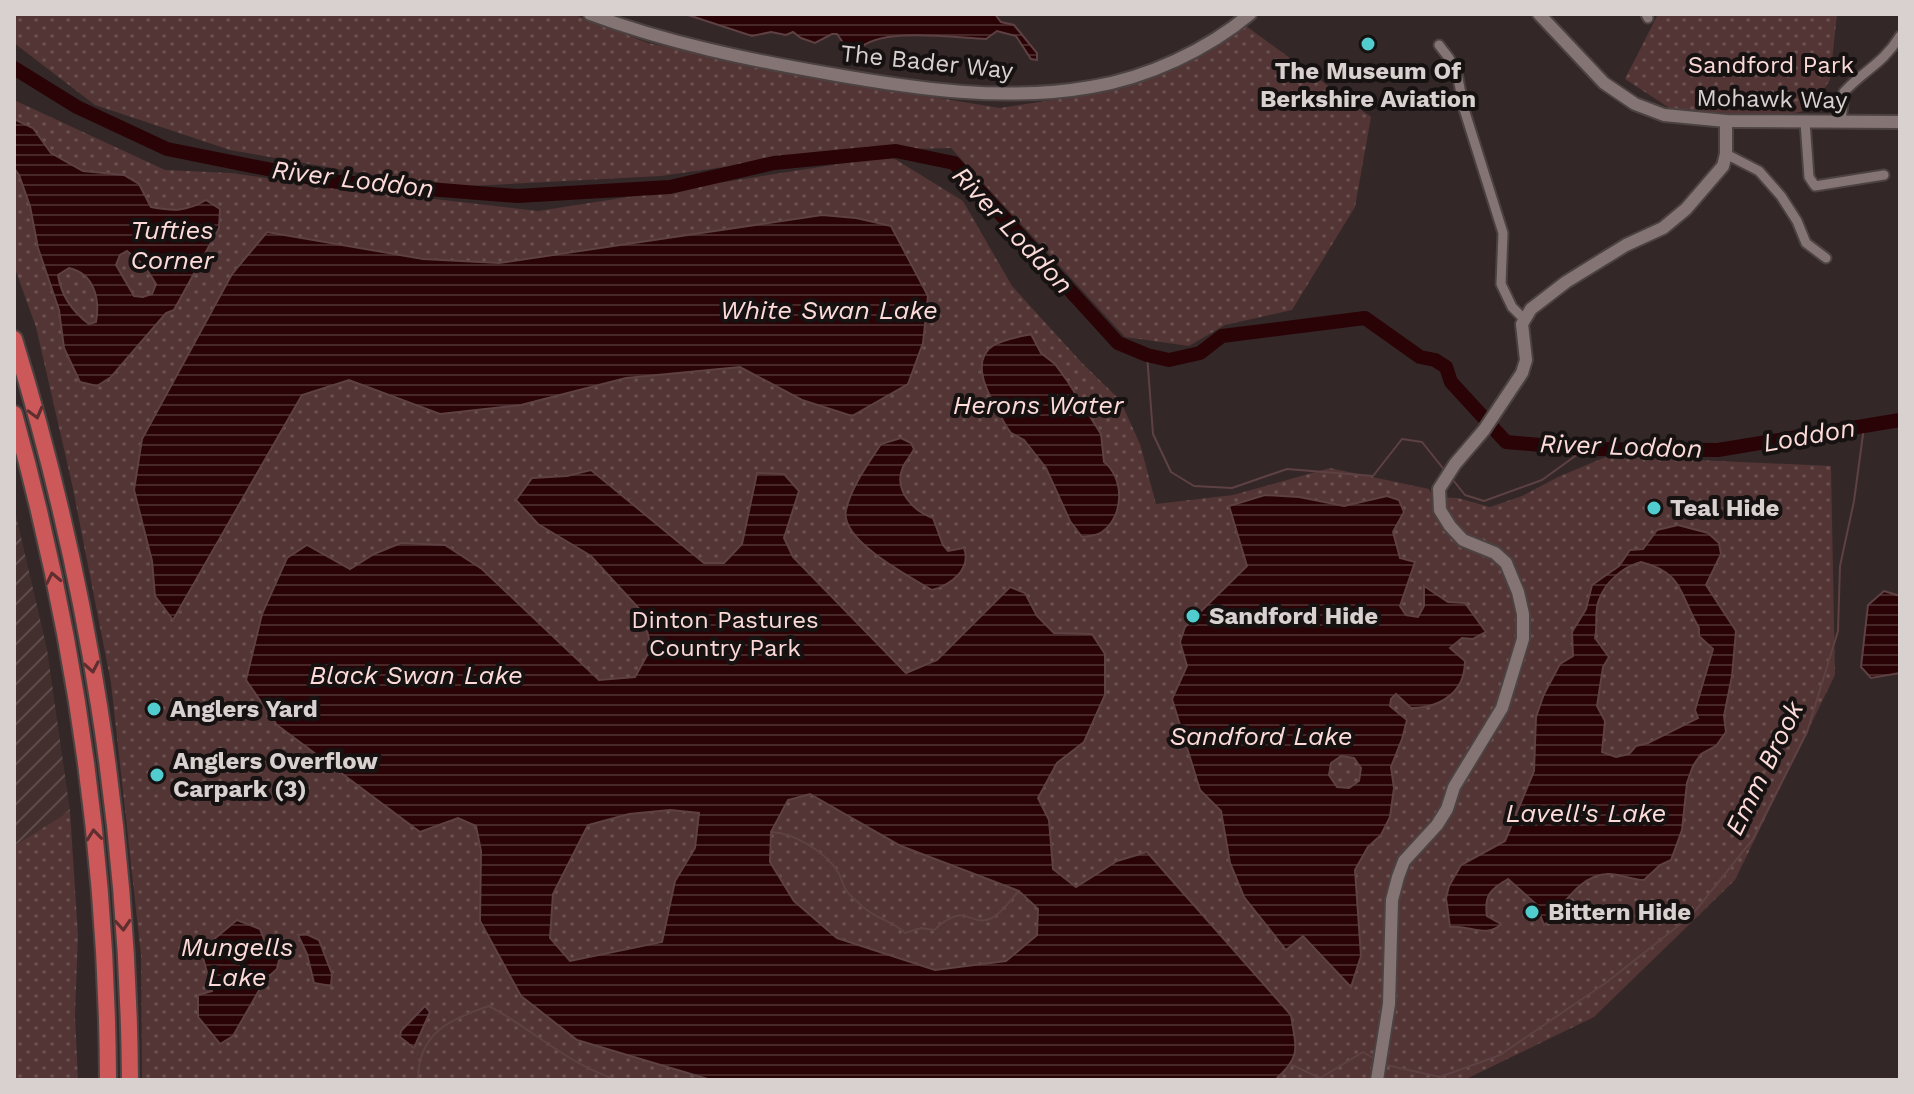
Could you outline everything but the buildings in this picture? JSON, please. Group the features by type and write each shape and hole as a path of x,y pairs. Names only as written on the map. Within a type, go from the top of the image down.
{"highway":[{"path":"14,339 66,535 100,717 123,920 130,1080"},
{"path":"14,414 54,580 81,733 102,922 108,1080"}],"street":[{"name":"The Bader Way","path":"590,14 647,34 777,65 903,85 1000,94 1063,91 1127,79 1172,61 1250,14"},
{"name":"Mohawk Way","path":"1539,14 1604,83 1635,104 1678,119 1900,122"},
{"path":"1841,122 1844,92 1877,66 1900,36"},
{"path":"1439,45 1457,73 1464,109 1503,233 1501,284 1512,307 1524,319"},
{"path":"1892,50 1900,58"},
{"path":"1378,1075 1389,1004 1392,900 1398,877 1404,861 1437,825 1447,809 1454,787 1496,719 1512,682 1523,639 1523,614 1506,563 1495,553 1463,540 1450,526 1440,510 1438,499 1441,484 1484,430 1522,373 1526,360 1522,324 1531,309 1566,282 1626,245 1663,228 1686,209 1723,166 1726,121"},
{"path":"1805,122 1809,177 1815,186 1877,173"},
{"path":"1726,154 1759,171 1781,196 1806,243 1826,258"}],"shaded area":[{"path":"14,507 47,649 70,811 14,846"}],"green space":[{"path":"14,14 573,14 648,43 853,84 1000,108 1112,91 1246,26 1371,117 1355,207 1292,310 1225,325 1189,346 1125,337 951,148 837,151 661,176 470,186 389,178 230,150 95,105 14,43"},
{"name":"Sandford Park","path":"1658,14 1837,14 1830,80 1811,109 1780,117 1671,109 1625,79"},
{"name":"Dinton Pastures Country Park","path":"14,100 165,170 231,173 538,211 890,156 963,201 1012,286 1120,400 1140,444 1156,504 1233,495 1330,468 1429,489 1433,497 1458,498 1490,507 1522,496 1608,456 1831,466 1835,675 1735,880 1594,1017 1464,1080 142,1080 141,955 111,683 72,484 36,327 14,266"},
{"path":"70,811 78,935 75,1015 78,1080 14,1080 14,846"}],"water":[{"path":"685,14 995,14 1001,22 1014,25 1037,53 1037,60 1031,59 1016,36 997,31 986,39 918,35 882,38 858,50 846,47 837,34 815,43 793,32 752,36"},
{"name":"Tufties Corner","path":"14,119 33,128 51,153 83,171 124,175 139,184 151,207 179,210 206,200 220,209 219,228 174,310 166,313 111,377 97,386 80,382 64,348 59,310 38,248 30,206 14,168","holes":["127,251 144,265 156,284 152,294 134,296 116,265 120,255","69,268 85,276 94,289 96,322 89,324 83,319 65,296 58,275"]},
{"name":"White Swan Lake","path":"822,215 891,226 928,296 923,343 908,384 852,416 802,400 740,367 626,378 521,405 440,414 349,380 302,395 173,620 155,596 152,561 134,490 142,439 232,274 267,232 423,259 499,263"},
{"name":"Herons Water","path":"1031,334 1041,353 1055,364 1068,382 1101,434 1104,462 1116,478 1119,497 1115,517 1098,534 1082,537 1070,521 1046,468 1024,440 1011,433 985,384 982,362 986,353 998,343"},
{"path":"901,438 911,443 914,449 901,476 903,491 912,505 933,518 948,551 964,548 966,556 958,575 932,590 864,545 847,522 848,501 881,444"},
{"name":"Black Swan Lake","path":"591,470 704,563 724,563 742,544 757,473 784,474 799,491 784,538 793,557 906,673 937,660 1010,587 1025,593 1037,616 1054,633 1092,634 1105,654 1105,695 1084,742 1057,763 1038,798 1049,820 1053,869 1076,887 1117,861 1147,852 1291,1015 1295,1051 1284,1072 1275,1080 711,1080 577,1040 521,996 480,921 481,851 476,826 458,818 420,832 277,725 246,680 262,614 287,558 307,545 350,569 374,554 401,543 445,545 482,569 599,680 635,677 651,648 643,613 591,556 538,524 516,500 532,478 567,476","holes":["810,794 901,846 1019,891 1038,909 1037,935 1006,961 935,970 837,938 794,901 770,862 771,832 788,800","670,810 699,813 695,848 675,881 662,942 570,961 550,938 553,894 588,825 629,814"]},
{"name":"Sandford Lake","path":"1265,495 1299,497 1344,506 1387,496 1399,500 1404,512 1393,532 1400,558 1415,562 1400,606 1406,615 1418,617 1424,606 1424,586 1448,602 1465,603 1486,632 1473,639 1462,638 1450,648 1465,661 1461,681 1449,696 1432,705 1411,708 1396,694 1391,699 1390,706 1407,720 1391,767 1394,788 1390,817 1381,835 1368,847 1355,870 1361,956 1351,987 1303,936 1286,950 1244,897 1230,863 1221,811 1200,790 1172,699 1187,666 1180,642 1185,627 1247,566 1229,506","holes":["1341,756 1354,758 1361,768 1359,781 1349,788 1337,787 1329,775 1331,763"]},
{"name":"Lavell's Lake","path":"1678,525 1708,533 1719,543 1721,554 1706,585 1736,631 1724,716 1726,732 1716,746 1701,754 1693,766 1687,783 1682,830 1671,860 1660,865 1644,880 1612,874 1588,880 1544,925 1536,904 1508,879 1493,890 1486,903 1487,916 1501,924 1484,931 1450,927 1446,898 1461,865 1505,841 1534,771 1536,717 1560,664 1573,656 1572,632 1586,609 1592,585 1619,566 1630,550 1643,549 1657,530","holes":["1641,562 1655,567 1679,586 1699,628 1699,636 1713,649 1695,710 1698,718 1636,746 1629,754 1616,757 1602,752 1605,721 1597,706 1603,667 1609,657 1595,638 1598,604 1610,581 1621,571"]},
{"path":"1884,591 1900,596 1900,673 1871,678 1861,667 1868,605"},
{"name":"Mungells Lake","path":"237,920 260,929 265,942 283,943 277,969 265,980 233,1036 220,1044 198,1017 198,995 212,991 201,950"},
{"path":"306,934 319,940 332,974 331,986 314,983 307,954 298,935"},
{"path":"425,1006 430,1012 414,1048 400,1037 401,1031"}],"waterway":[{"name":"River Loddon","path":"14,68 77,107 167,149 327,181 517,196 670,187 774,163 896,151 954,163 1118,343 1169,360 1200,353 1222,336 1365,318 1420,357 1435,360 1446,367 1451,382 1506,442 1585,449 1718,450 1900,420"},
{"path":"1147,355 1153,434 1171,472 1194,486 1232,488 1287,469 1373,476 1402,439 1422,442 1446,472"},
{"name":"Emm Brook","path":"1386,1065 1440,1077 1500,1055 1607,982 1692,915 1753,839 1807,732 1838,631 1840,566 1854,501 1864,427"},
{"path":"1453,480 1465,495 1484,501 1542,480 1585,449"},
{"path":"771,832 799,840 818,851 833,865 854,899 905,933 921,928 934,930 945,921 961,915 978,920 992,918 1019,891"},
{"name":"Emm Brook","path":"418,1080 419,1064 430,1039 461,1016 489,1006 566,1056 617,1080"},
{"name":"Emm Brook","path":"1317,1080 1363,1052 1373,1058"},
{"path":"1292,1065 1320,1078"}],"place":[{"name":"The Museum Of Berkshire Aviation","path":"1368,44"},
{"name":"Teal Hide","path":"1654,508"},
{"name":"Sandford Hide","path":"1193,616"},
{"name":"Anglers Yard","path":"154,709"},
{"name":"Anglers Overflow Carpark (3)","path":"157,775"},
{"name":"Bittern Hide","path":"1532,912"}],"water label":[{"name":"Loddon","path":"1809,435"}]}
